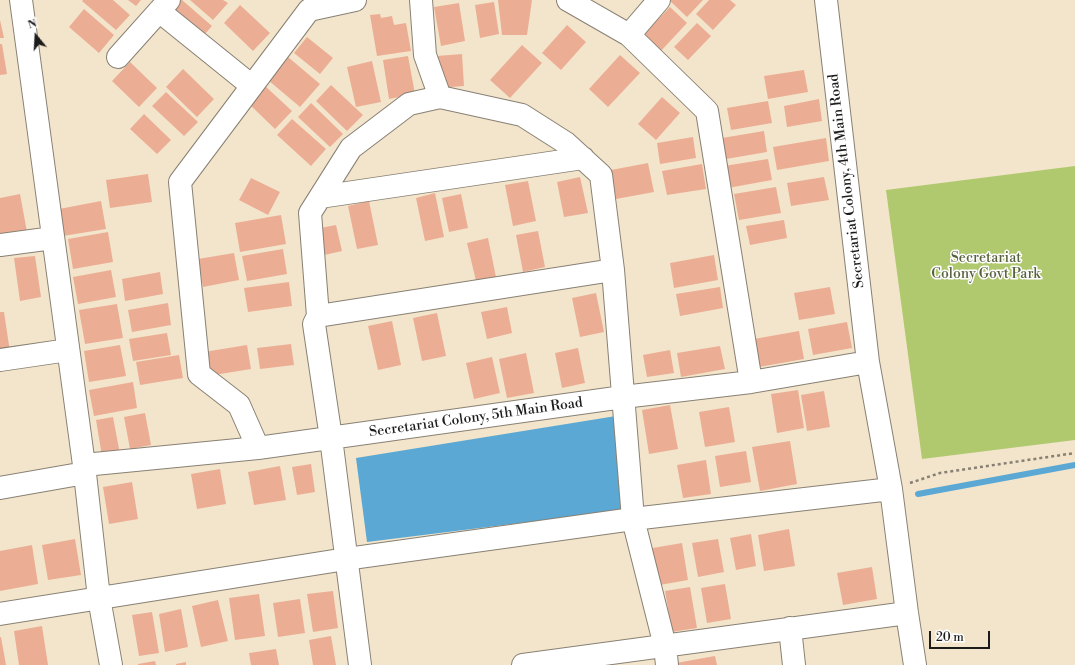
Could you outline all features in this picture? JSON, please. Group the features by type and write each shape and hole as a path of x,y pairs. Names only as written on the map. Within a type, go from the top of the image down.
{"street":[{"path":"21,0 84,469 99,598 111,665"},
{"path":"258,448 239,405 199,374 180,182 309,10 355,0"},
{"path":"421,0 426,55 440,97"},
{"path":"568,0 629,35 707,111 751,382"},
{"path":"629,35 659,0"},
{"name":"Secretariat Colony, 4th Main Road","path":"826,0 868,362 891,489 915,665"},
{"path":"118,57 164,6 252,86"},
{"path":"360,665 331,438 314,324 318,316 310,213 351,148 409,104 440,97 522,115 566,143 601,175 613,270 633,519 666,656"},
{"path":"320,198 583,158"},
{"path":"0,244 53,238"},
{"path":"318,316 613,270"},
{"path":"0,360 68,350"},
{"name":"Secretariat Colony, 5th Main Road","path":"0,488 84,469 258,448 623,397 751,382 868,362"},
{"path":"0,614 346,559 633,519 891,489"},
{"path":"523,665 666,656 790,628 907,613"},
{"path":"790,628 794,665"}],"path":[{"path":"891,489 940,473 1075,453"}],"green space":[{"name":"Secretariat Colony Govt Park","path":"1075,166 1075,440 922,459 886,190"}],"water":[{"path":"616,416 625,510 367,542 356,458"}],"building":[{"path":"113,0 130,15 116,30 82,1"},
{"path":"128,0 141,0 136,6"},
{"path":"171,0 182,0 212,26 198,42 161,11"},
{"path":"190,0 223,0 228,3 213,20"},
{"path":"498,0 532,0 527,35 502,35"},
{"path":"669,0 703,0 687,17"},
{"path":"709,0 730,0 736,5 713,30 696,14"},
{"path":"494,2 499,34 480,38 475,5"},
{"path":"459,3 465,41 441,46 434,7"},
{"path":"240,5 270,33 253,51 224,23"},
{"path":"670,7 687,23 660,52 643,35"},
{"path":"84,9 114,35 99,53 69,27"},
{"path":"380,14 381,18 392,16 394,25 406,23 411,51 377,56 370,15"},
{"path":"0,20 4,38 0,38"},
{"path":"697,23 711,36 688,60 674,47"},
{"path":"567,25 586,42 561,70 542,53"},
{"path":"307,37 333,58 320,74 294,53"},
{"path":"0,44 2,44 7,74 0,75"},
{"path":"522,45 542,63 510,98 490,80"},
{"path":"462,54 464,86 440,88 437,56"},
{"path":"620,55 640,73 608,107 589,89"},
{"path":"408,56 415,94 389,99 383,60"},
{"path":"288,57 320,84 300,107 268,80"},
{"path":"372,61 381,102 356,107 347,67"},
{"path":"130,62 157,88 139,107 112,81"},
{"path":"183,69 214,99 197,117 166,87"},
{"path":"804,70 808,92 768,99 764,76"},
{"path":"264,85 292,111 275,129 247,102"},
{"path":"331,85 363,115 347,131 316,101"},
{"path":"166,92 198,122 184,136 152,106"},
{"path":"662,97 680,113 656,140 638,124"},
{"path":"819,99 822,121 787,127 784,106"},
{"path":"768,101 772,123 731,130 727,108"},
{"path":"311,103 343,134 330,147 298,117"},
{"path":"144,114 171,140 157,154 130,129"},
{"path":"292,119 326,149 311,166 277,135"},
{"path":"764,131 767,152 726,159 722,138"},
{"path":"693,137 696,158 660,164 657,143"},
{"path":"826,138 829,161 777,170 773,147"},
{"path":"768,159 772,180 728,188 724,166"},
{"path":"648,163 654,192 616,199 611,170"},
{"path":"702,164 706,189 667,195 662,171"},
{"path":"148,174 152,202 110,208 106,180"},
{"path":"580,177 588,213 564,217 557,182"},
{"path":"824,177 829,200 791,206 787,183"},
{"path":"251,178 280,192 268,215 239,200"},
{"path":"528,181 536,221 513,226 505,185"},
{"path":"776,187 781,213 739,220 734,194"},
{"path":"435,193 444,237 425,241 416,198"},
{"path":"20,194 27,232 0,237 0,198"},
{"path":"461,194 468,228 449,232 442,198"},
{"path":"101,201 106,229 63,236 59,209"},
{"path":"369,201 378,245 357,249 348,206"},
{"path":"281,215 286,244 240,252 235,223"},
{"path":"784,220 787,238 750,245 746,226"},
{"path":"336,225 342,251 320,256 315,229"},
{"path":"538,231 545,267 523,272 516,235"},
{"path":"108,232 113,262 73,269 68,239"},
{"path":"488,238 496,277 476,281 467,243"},
{"path":"283,249 287,274 247,281 242,256"},
{"path":"234,253 239,280 203,287 198,259"},
{"path":"714,255 718,280 674,288 670,263"},
{"path":"35,256 41,297 20,301 14,258"},
{"path":"111,270 116,297 78,304 73,277"},
{"path":"160,272 163,294 125,301 122,279"},
{"path":"289,282 292,306 248,312 244,288"},
{"path":"720,287 723,308 680,316 676,294"},
{"path":"830,287 835,314 799,320 794,293"},
{"path":"596,293 604,332 580,337 572,298"},
{"path":"168,303 171,325 132,332 128,310"},
{"path":"117,304 123,338 85,344 79,310"},
{"path":"507,307 512,333 487,339 481,312"},
{"path":"0,312 4,312 10,352 0,353"},
{"path":"437,313 446,356 422,361 413,318"},
{"path":"392,321 401,365 378,370 368,326"},
{"path":"847,322 852,348 813,355 808,329"},
{"path":"799,331 804,359 759,367 754,339"},
{"path":"167,333 171,355 133,361 129,339"},
{"path":"291,344 294,365 260,369 257,348"},
{"path":"120,345 126,376 89,382 84,351"},
{"path":"247,345 251,369 208,376 204,352"},
{"path":"720,346 725,369 681,377 677,353"},
{"path":"578,348 585,383 562,388 555,353"},
{"path":"670,350 674,373 647,377 643,355"},
{"path":"526,353 534,393 507,398 499,359"},
{"path":"179,355 183,378 140,385 136,362"},
{"path":"492,357 500,393 474,399 466,363"},
{"path":"133,382 137,408 94,416 89,390"},
{"path":"798,390 804,428 777,433 771,394"},
{"path":"824,391 830,427 807,431 801,395"},
{"path":"670,405 678,449 649,454 642,410"},
{"path":"729,407 735,442 705,447 699,412"},
{"path":"145,413 151,445 130,449 124,417"},
{"path":"113,417 120,454 102,456 96,420"},
{"path":"790,441 797,484 760,491 752,447"},
{"path":"746,451 751,482 720,487 715,456"},
{"path":"706,460 711,494 683,498 677,465"},
{"path":"311,464 315,492 297,495 292,467"},
{"path":"280,466 286,500 254,505 248,472"},
{"path":"220,469 226,504 197,509 191,474"},
{"path":"132,482 138,519 109,524 103,487"},
{"path":"789,529 795,566 764,571 758,535"},
{"path":"751,534 756,566 736,570 730,538"},
{"path":"75,539 81,575 48,580 42,545"},
{"path":"718,539 724,572 698,577 692,543"},
{"path":"682,543 688,580 654,586 647,549"},
{"path":"32,545 38,584 0,591 0,551"},
{"path":"872,567 877,599 843,605 837,573"},
{"path":"725,584 731,619 707,623 701,588"},
{"path":"690,587 697,628 672,632 665,591"},
{"path":"333,591 338,628 313,632 307,594"},
{"path":"259,594 265,636 235,640 229,598"},
{"path":"300,599 305,633 278,637 273,603"},
{"path":"218,600 228,641 201,647 192,606"},
{"path":"181,609 188,647 165,652 159,614"},
{"path":"152,612 159,653 139,656 132,615"},
{"path":"42,626 48,665 19,665 14,631"},
{"path":"331,636 336,665 313,665 309,640"},
{"path":"1,637 6,665 0,665"},
{"path":"276,649 279,665 251,665 249,653"},
{"path":"715,656 717,665 677,665 676,663"},
{"path":"155,661 156,665 138,665 138,664"},
{"path":"186,662 186,665 176,665 176,664"}],"waterway":[{"path":"918,494 1075,465"}]}
